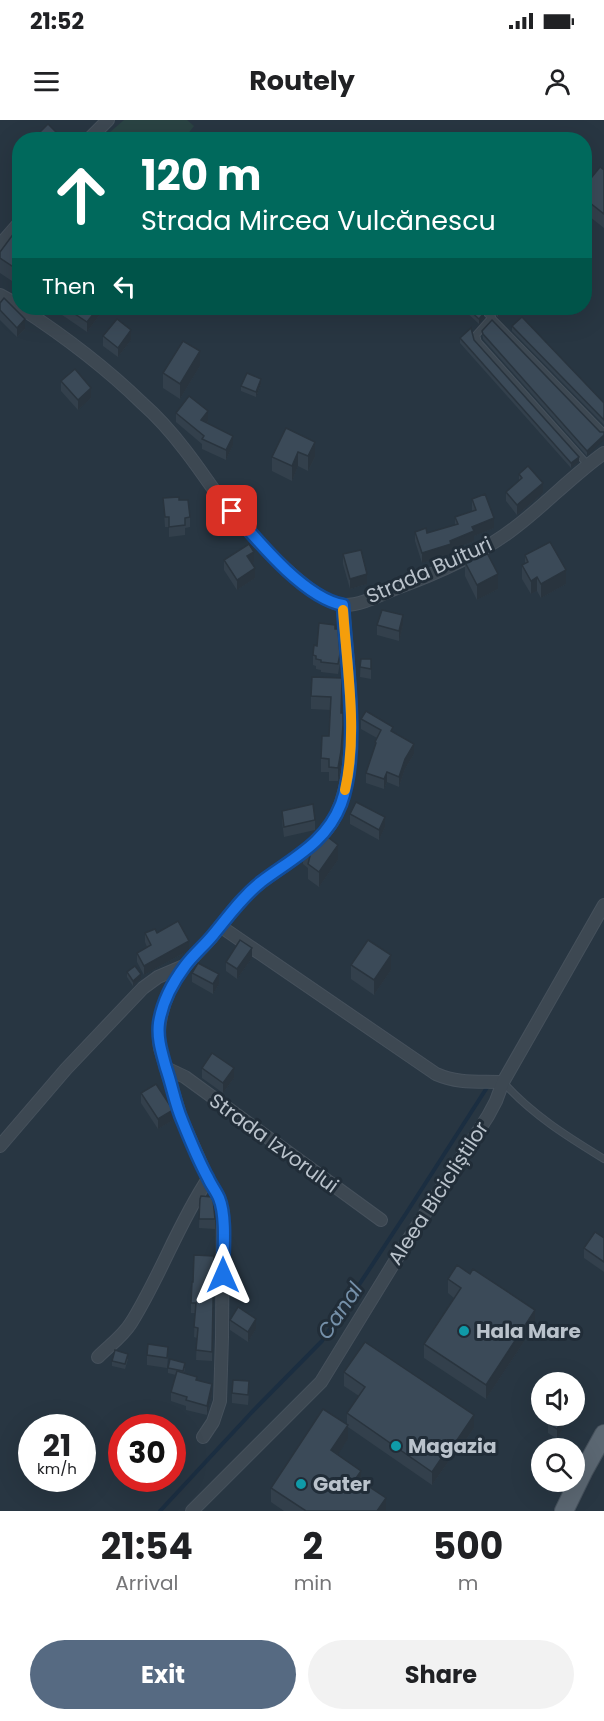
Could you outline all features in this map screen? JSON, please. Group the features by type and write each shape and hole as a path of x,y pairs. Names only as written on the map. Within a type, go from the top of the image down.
{"main road":[{"path":"564,1511 582,1472 604,1434"}],"street":[{"path":"96,132 108,120"},
{"path":"0,245 12,231"},
{"name":"Strada Buituri","path":"32,315 58,332 110,373 168,430 218,495 272,555 304,584 333,603 343,605 364,601 458,562 487,546 516,528 604,453"},
{"path":"203,1437 213,1422 220,1401 223,1213 219,1198 181,1118 158,1036 159,1024 162,1009 186,965 249,892 312,846 322,837 336,816 348,778 350,745 348,666 343,605"},
{"name":"Aleea Bicicliștilor","path":"192,1511 321,1382 408,1240 488,1116 503,1082 604,905"},
{"path":"220,926 436,1074 461,1082 503,1082"},
{"path":"0,1146 66,1069 143,988 170,970 186,965"},
{"name":"Strada Izvorului","path":"166,1068 185,1077 381,1220"},
{"path":"98,1357 130,1325 194,1200 208,1179"}],"lane":[{"path":"588,465 478,342 477,332 492,317 604,433"},
{"path":"503,1082 517,1098 563,1134 604,1159"}],"green space":[{"path":"124,120 187,120 194,126 189,132 110,132"}],"building":[{"path":"48,124 56,132 40,132"},
{"path":"600,167 604,170 604,214 592,205 592,177"},
{"path":"12,236 12,266 0,258 0,252"},
{"path":"4,298 12,306 12,315 21,315 25,319 17,328 0,310 0,303"},
{"path":"76,315 92,315 87,322"},
{"path":"522,317 604,403 604,420 512,326"},
{"path":"117,319 131,330 118,348 103,336"},
{"path":"492,320 600,432 604,432 604,435 587,451 483,334 482,331"},
{"path":"471,328 474,340 579,457 571,463 460,338"},
{"path":"183,341 200,351 180,384 163,373"},
{"path":"75,369 91,388 78,400 61,381"},
{"path":"247,373 261,379 256,392 241,386"},
{"path":"189,396 208,411 201,420 233,436 226,450 202,439 204,436 176,413"},
{"path":"286,428 315,442 308,456 298,452 292,466 272,457"},
{"path":"528,466 543,483 517,505 506,492 522,478 519,474"},
{"path":"485,494 494,518 472,527 474,531 450,541 451,544 422,553 415,532 426,528 427,533 458,524 455,517 476,510 472,499"},
{"path":"179,497 179,500 188,500 190,517 185,518 185,525 169,527 169,517 165,517 163,498"},
{"path":"218,498 235,518 225,525 209,505"},
{"path":"550,542 566,570 541,584 537,577 531,581 522,565 528,562 525,555"},
{"path":"249,544 254,552 247,556 255,568 237,580 224,560"},
{"path":"361,550 367,574 350,579 343,554"},
{"path":"486,551 498,574 477,585 465,562"},
{"path":"382,610 403,615 399,631 377,625"},
{"path":"319,623 335,625 335,629 338,629 340,654 338,664 321,662 313,655 314,645 317,646"},
{"path":"361,659 371,659 371,669 360,667"},
{"path":"312,677 342,678 343,725 338,768 329,767 329,759 321,758 322,736 329,736 331,697 311,696"},
{"path":"366,711 393,727 391,731 414,744 405,759 399,777 387,772 384,779 366,773 381,730 361,719"},
{"path":"356,802 385,817 379,830 350,814"},
{"path":"313,804 315,820 284,827 282,811"},
{"path":"325,835 338,845 319,872 308,864 310,856 303,849 311,842 317,846"},
{"path":"178,921 189,941 144,966 137,953 151,945 145,933 155,929 157,933"},
{"path":"240,940 252,948 237,969 226,962"},
{"path":"368,940 391,955 374,980 351,965"},
{"path":"198,963 219,974 213,984 192,973"},
{"path":"135,966 141,974 133,981 127,972"},
{"path":"212,1053 234,1068 223,1083 202,1068"},
{"path":"156,1084 173,1110 158,1119 141,1093"},
{"path":"201,1196 212,1197 215,1219 199,1219"},
{"path":"595,1232 604,1238 604,1262 584,1248"},
{"path":"194,1255 214,1256 212,1352 196,1350 198,1328 194,1327 196,1303 191,1303"},
{"path":"457,1265 470,1274 473,1269 535,1310 486,1385 424,1344 461,1288 448,1279"},
{"path":"238,1307 256,1319 248,1332 230,1320"},
{"path":"365,1342 474,1415 432,1472 347,1413 365,1387 344,1372"},
{"path":"148,1344 168,1347 167,1358 147,1355"},
{"path":"115,1350 128,1354 125,1364 112,1361"},
{"path":"170,1359 185,1363 183,1371 168,1368"},
{"path":"177,1371 197,1377 196,1380 212,1384 207,1406 186,1400 187,1397 171,1392"},
{"path":"233,1380 249,1381 248,1395 232,1393"},
{"path":"323,1409 348,1425 331,1450 361,1471 356,1478 386,1498 377,1511 306,1511 271,1488"}],"waterway":[{"name":"Canal","path":"160,1511 322,1341 488,1086"}],"slow traffic":[{"path":"343,610 350,716 350,763 345,790"}],"place":[{"name":"Hala Mare","path":"464,1331"},
{"name":"Magazia","path":"396,1446"},
{"name":"Gater","path":"301,1484"}],"route":[{"path":"223,1275 223,1213 219,1198 181,1118 160,1048 158,1036 162,1009 186,965 203,948 239,902 261,882 312,846 329,828 341,804 350,763 348,666 343,605 333,603 304,584 272,555 232,511"}]}
